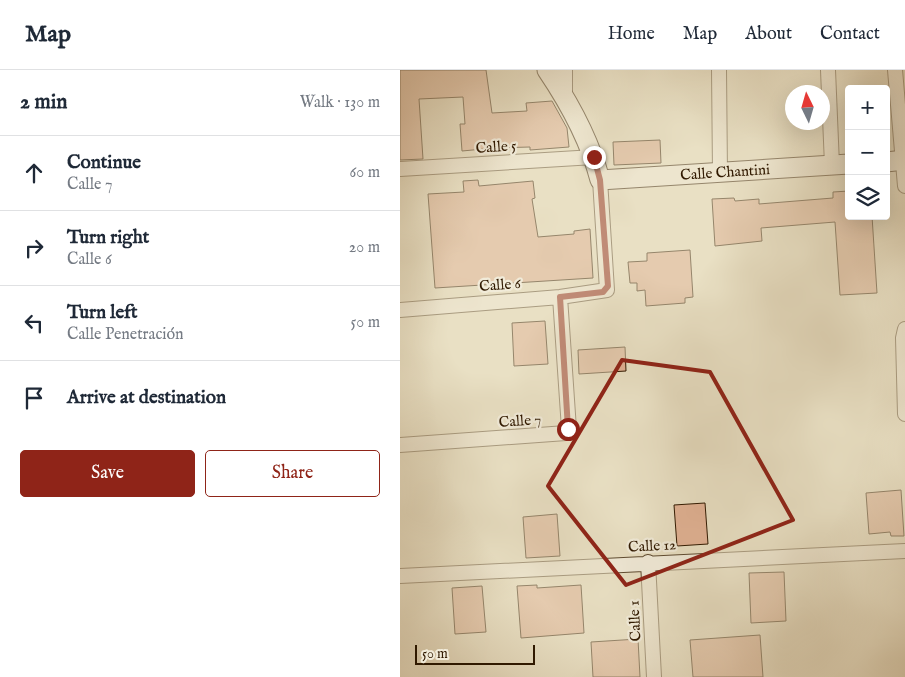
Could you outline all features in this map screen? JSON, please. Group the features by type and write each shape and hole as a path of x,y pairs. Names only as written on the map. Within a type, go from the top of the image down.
{"street":[{"path":"547,70 565,96 594,157 600,180"},
{"path":"565,70 565,96"},
{"path":"719,70 720,173"},
{"path":"828,70 840,165"},
{"path":"895,70 898,161 905,186"},
{"name":"Calle 5","path":"400,169 594,157"},
{"name":"Calle Chantini","path":"600,180 840,165"},
{"name":"Calle 6","path":"400,310 603,292 608,286 600,180"},
{"name":"Calle 7","path":"400,445 566,433 568,429 560,297"},
{"path":"905,329 903,345 905,414"},
{"name":"Calle 12","path":"400,576 648,562 905,551"},
{"name":"Calle 1","path":"648,562 654,677"}],"highlighted area":[{"path":"622,360 710,372 793,520 626,585 548,486"}],"building":[{"path":"400,70 486,70 492,113 527,111 526,103 552,101 567,128 569,147 530,150 530,147 494,148 462,151 460,124 465,124 463,97 419,99 423,159 400,160"},
{"path":"660,140 661,163 614,165 613,142"},
{"path":"478,180 479,186 533,181 535,198 532,199 538,237 574,234 574,231 590,229 593,278 435,288 428,194 464,192 463,181"},
{"path":"845,191 845,220 872,220 877,293 840,295 835,222 761,228 762,241 715,246 712,199 734,198 735,201 759,199 759,204 833,198 833,192"},
{"path":"690,250 693,297 685,298 685,303 646,306 645,290 637,291 637,283 630,283 628,262 647,261 647,253"},
{"path":"545,321 548,364 514,366 512,323"},
{"path":"625,347 626,371 579,374 578,350"},
{"path":"901,490 904,536 891,536 890,532 869,534 866,493"},
{"path":"705,503 708,544 677,546 674,505"},
{"path":"557,514 560,556 526,558 523,517"},
{"path":"784,572 786,621 751,623 749,573"},
{"path":"537,585 537,588 581,585 584,633 521,638 517,586"},
{"path":"482,586 486,632 455,634 452,588"},
{"path":"760,635 763,677 693,677 690,640"},
{"path":"638,639 640,677 593,677 591,642"}],"route":[{"path":"568,429 560,297 603,292 607,290 608,286 600,180 594,157"}]}
